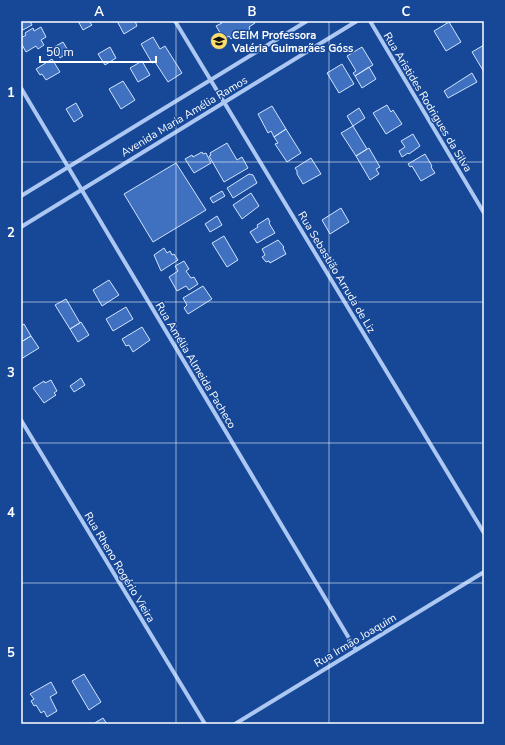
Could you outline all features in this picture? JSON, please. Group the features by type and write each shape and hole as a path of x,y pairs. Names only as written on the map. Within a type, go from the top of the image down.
{"street":[{"name":"Rua Sebastião Arruda de Liz","path":"175,21 484,533"},
{"name":"Avenida Maria Amélia Ramos","path":"21,196 307,21"},
{"name":"Avenida Maria Amélia Ramos","path":"21,226 357,21"},
{"name":"Rua Aristides Rodrigues da Silva","path":"370,21 484,213"},
{"name":"Rua Amélia Almeida Pacheco","path":"21,88 356,650"},
{"name":"Rua Rheno Rogério Vieira","path":"21,420 204,724"},
{"name":"Rua Irmão Joaquim","path":"236,724 484,572"}],"building":[{"path":"21,21 30,21 32,25 21,31"},
{"path":"78,21 89,21 92,25 83,30"},
{"path":"117,21 135,21 137,26 124,34"},
{"path":"220,21 254,21 255,23 249,27 250,29 238,37 236,35 231,39 229,36 224,39 216,26 222,23"},
{"path":"449,22 461,42 446,51 434,31"},
{"path":"41,27 46,37 41,40 44,45 38,49 36,46 26,52 21,43 21,38 26,35 25,33 33,28 34,31"},
{"path":"153,37 160,49 165,46 182,73 168,82 155,62 152,63 141,44"},
{"path":"63,42 69,52 60,58 54,47"},
{"path":"484,45 484,72 472,52"},
{"path":"110,47 116,58 105,65 98,54"},
{"path":"362,47 373,65 355,76 353,73 356,71 347,56"},
{"path":"52,59 60,72 46,80 36,69"},
{"path":"142,61 150,75 138,82 130,68"},
{"path":"342,64 354,84 339,93 327,73"},
{"path":"369,67 376,79 362,88 355,76"},
{"path":"472,73 477,82 448,98 444,91"},
{"path":"123,81 135,100 121,109 109,89"},
{"path":"76,103 83,116 74,122 66,109"},
{"path":"387,105 391,112 393,110 402,124 386,134 373,113"},
{"path":"272,106 286,129 274,137 271,131 268,133 258,114"},
{"path":"359,108 365,118 353,126 347,116"},
{"path":"353,126 367,149 356,156 341,133"},
{"path":"286,129 301,153 287,162 275,144 278,143 274,137"},
{"path":"413,134 420,146 402,157 399,151 405,147 401,141"},
{"path":"227,143 237,160 242,157 248,168 224,182 209,156 211,155 210,153"},
{"path":"369,148 380,167 376,169 379,174 370,180 356,156"},
{"path":"202,152 203,154 206,153 211,163 194,173 185,159"},
{"path":"425,154 435,173 421,181 412,166 410,167 408,164"},
{"path":"311,158 321,174 303,184 295,168"},
{"path":"176,163 206,210 153,242 124,194"},
{"path":"249,174 253,175 257,183 233,198 227,188"},
{"path":"222,191 225,196 213,203 210,198"},
{"path":"251,193 259,206 242,219 233,205"},
{"path":"341,208 349,222 330,234 322,220"},
{"path":"217,216 222,225 210,232 205,224"},
{"path":"268,218 269,223 275,233 257,243 250,232 258,227 257,225"},
{"path":"224,236 238,260 227,267 212,243"},
{"path":"278,240 284,247 283,248 286,254 270,263 269,261 266,262 262,257 265,255 262,249"},
{"path":"164,248 167,253 170,251 172,255 174,254 178,260 161,271 154,255"},
{"path":"184,261 189,269 186,271 191,278 194,277 198,284 189,290 186,286 177,291 169,277 178,271 175,266"},
{"path":"109,280 119,295 102,306 93,290"},
{"path":"203,286 212,299 188,314 184,308 187,305 183,298"},
{"path":"66,299 80,323 70,329 55,305"},
{"path":"126,307 133,319 113,331 106,319"},
{"path":"81,322 89,335 78,342 70,329"},
{"path":"24,324 31,336 21,342 21,326"},
{"path":"142,327 150,340 133,352 129,345 126,346 122,339"},
{"path":"31,336 39,348 21,359 21,342"},
{"path":"81,378 85,385 74,392 70,386"},
{"path":"51,380 57,391 54,393 56,395 44,403 33,388 44,381 45,383"},
{"path":"84,674 101,702 89,710 72,681"},
{"path":"51,682 57,693 50,697 57,711 47,717 44,711 41,713 36,705 34,706 31,701 34,699 30,694"},
{"path":"103,718 107,724 93,724"}],"place":[{"name":"CEIM Professora Valéria Guimarães Góss","path":"219,41"}]}
